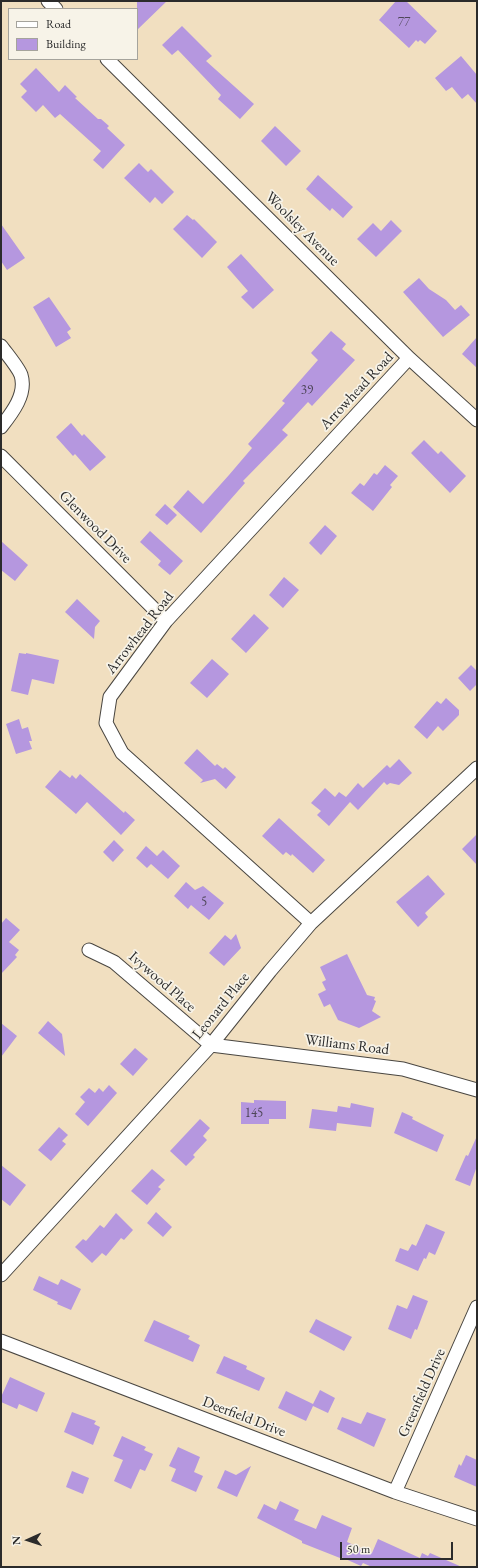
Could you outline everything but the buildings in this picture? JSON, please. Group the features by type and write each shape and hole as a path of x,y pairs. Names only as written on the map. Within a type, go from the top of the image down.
{"street":[{"name":"Woolsley Avenue","path":"108,60 409,358 477,420"},
{"path":"1,346 21,375 21,391 15,409 1,427"},
{"name":"Arrowhead Road","path":"311,923 122,753 106,723 110,697 166,621 409,358"},
{"name":"Glenwood Drive","path":"1,456 166,621"},
{"name":"Leonard Place","path":"3,1268 211,1045 270,971 311,923 477,768"},
{"name":"Ivywood Place","path":"89,950 114,962 211,1045"},
{"name":"Williams Road","path":"211,1045 403,1069 477,1090"},
{"name":"Greenfield Drive","path":"396,1492 477,1307"},
{"name":"Deerfield Drive","path":"1,1341 396,1492 477,1519"}]}
